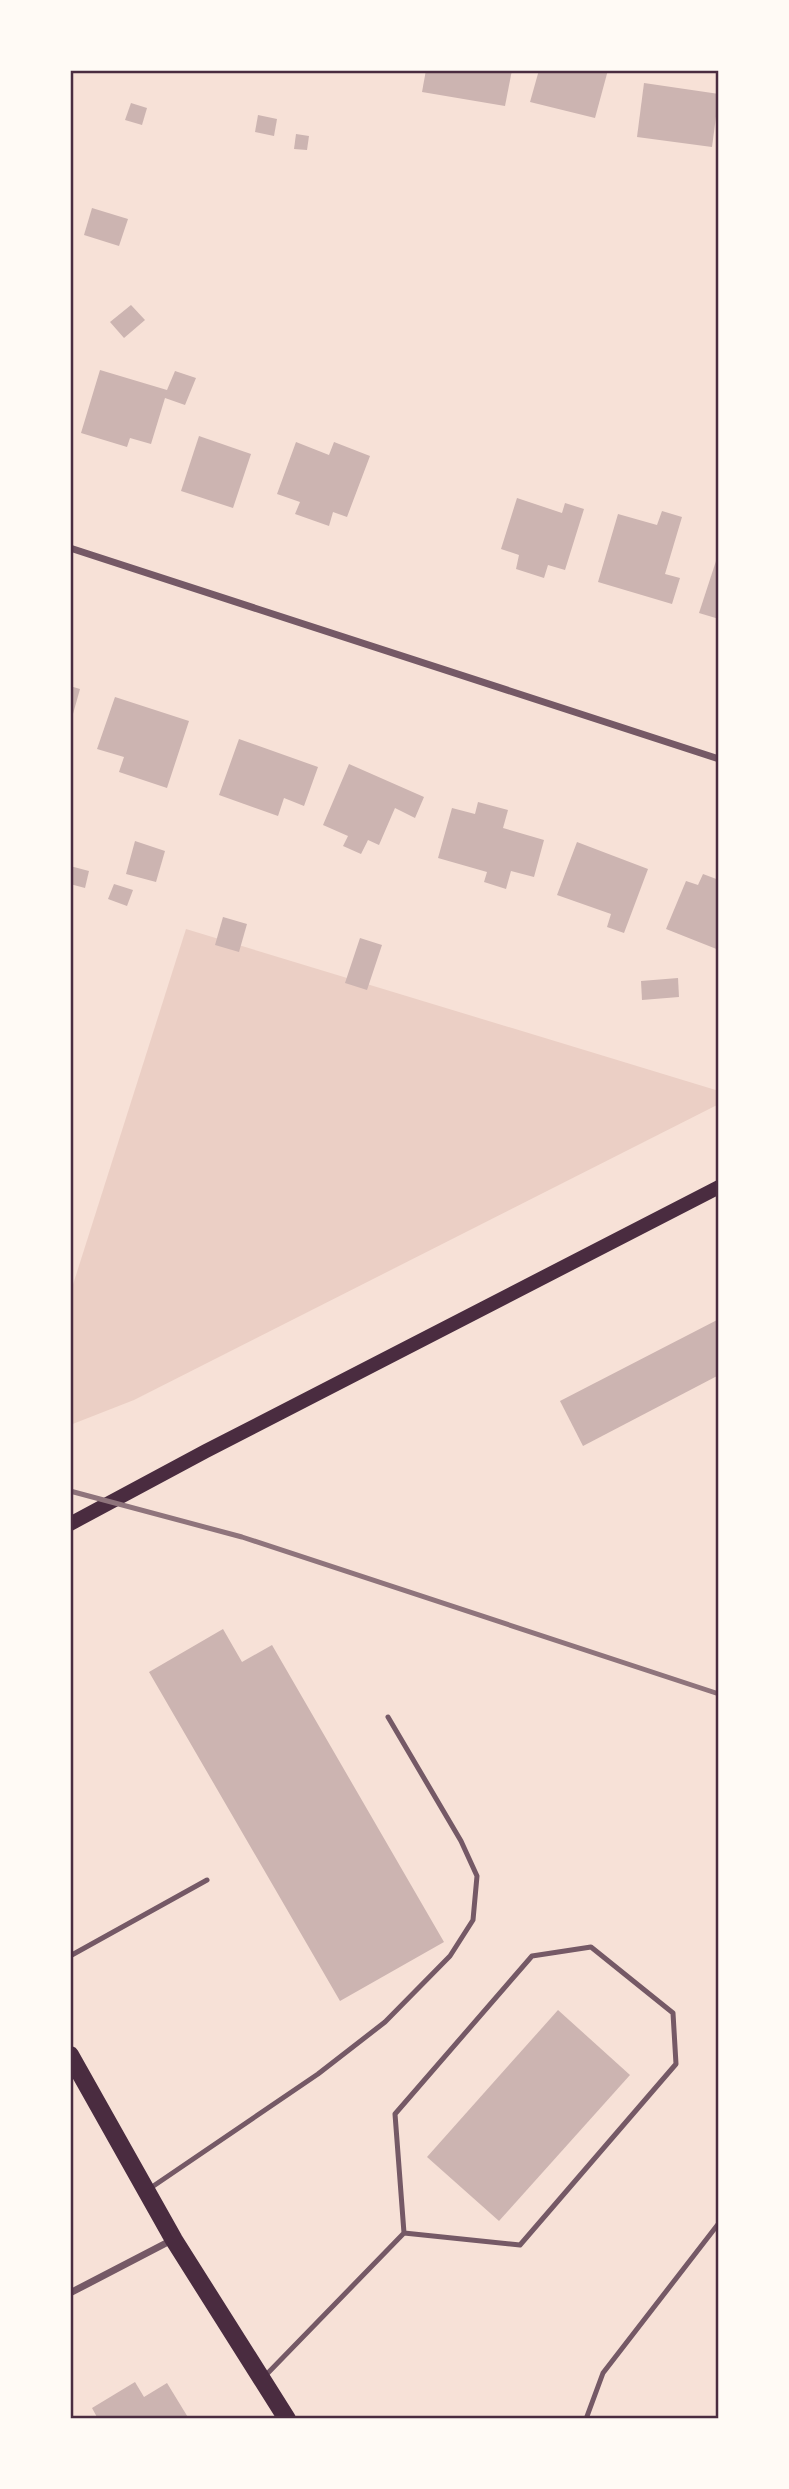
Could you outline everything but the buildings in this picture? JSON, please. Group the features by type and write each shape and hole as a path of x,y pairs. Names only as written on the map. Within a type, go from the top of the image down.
{"main road":[{"path":"70,1524 206,1451 719,1187"},
{"path":"70,2055 174,2239 288,2419"}],"street":[{"path":"70,548 719,759"},
{"path":"70,2293 174,2239"}],"lane":[{"path":"146,2190 318,2074 385,2022 450,1956 473,1920 477,1876 461,1841 388,1717"},
{"path":"70,1956 206,1880"},
{"path":"262,2379 404,2233 395,2114 532,1956 591,1947 673,2013 676,2064 520,2245 404,2233"},
{"path":"586,2419 603,2372 719,2223"}],"shaded area":[{"path":"186,929 719,1091 719,1104 134,1400 70,1425 70,1294"}],"railway":[{"path":"70,1491 242,1537 719,1694"}]}
